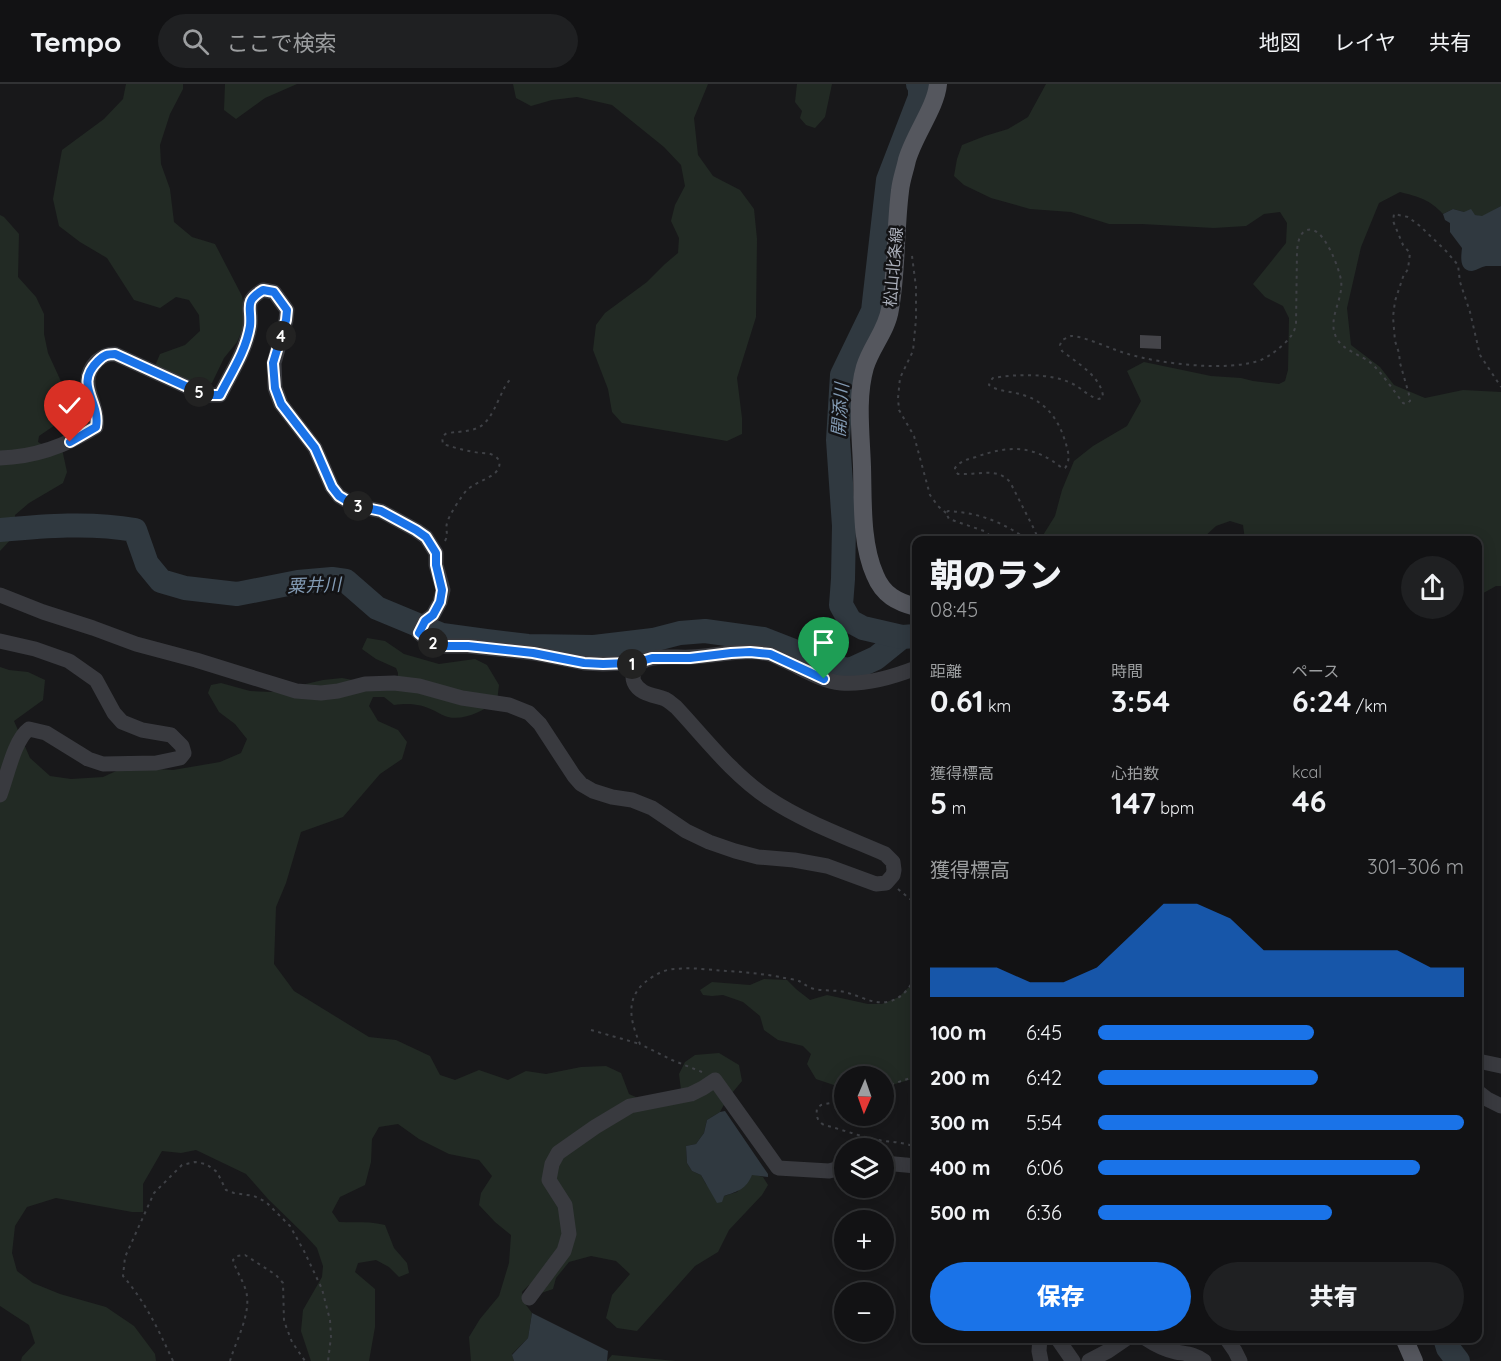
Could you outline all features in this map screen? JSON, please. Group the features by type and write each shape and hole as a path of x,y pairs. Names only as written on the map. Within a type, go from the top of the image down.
{"main road":[{"name":"松山北条線","path":"912,606 887,594 875,576 867,549 860,395 865,367 890,312 900,189 908,156 937,94 938,84"},
{"path":"1406,1343 1414,1361"}],"street":[{"path":"0,458 33,455 70,442 96,427 98,418 87,387 88,378 93,366 108,354 115,354 205,395 220,395 244,347 250,326 249,302 255,294 263,290 274,292 287,310 273,363 275,388 281,404 315,448 332,487 339,496 349,502 381,511 416,530 426,537 436,553 436,565 442,590 440,602 419,633 430,642 441,646 468,646 533,653 584,663 628,663 636,667"},
{"path":"0,595 136,644 296,691 321,693 365,684 394,683 418,686 462,698 509,705 529,713 540,723 574,776 592,791 632,800 652,808 686,831 735,851 758,857 827,866 876,884 890,880 894,870 893,862 885,854 791,812 766,797 726,763 676,707 667,700 640,691 634,683 633,676 636,667 642,661 652,658 690,658 731,653 770,654 824,679 838,682 872,680 912,670"},
{"path":"0,641 35,649 69,661 96,680 114,713 122,722 142,730 171,735 182,746 184,753 180,758 156,763 103,764 88,759 46,733 29,729 23,733 17,745 0,795"},
{"path":"1482,1062 1501,1066"},
{"path":"528,1298 564,1251 569,1234 565,1205 549,1180 552,1164 558,1153 630,1106 691,1094 715,1080 778,1168 834,1170"},
{"path":"1482,1095 1501,1106"},
{"path":"894,1164 912,1166"},
{"path":"1040,1343 1041,1361"},
{"path":"1060,1343 1073,1361"},
{"path":"1089,1361 1120,1343"},
{"path":"1152,1343 1175,1352 1189,1353 1204,1361"},
{"path":"1229,1343 1240,1361"}],"path":[{"path":"1037,536 1005,476 993,473 958,474 955,471 958,464 967,459 988,452 1009,449 1032,451 1043,455 1062,468 1068,466 1067,446 1055,417 1038,402 1027,396 994,388 989,385 990,381 993,378 1050,376 1073,384 1088,395 1100,399 1103,397 1103,391 1096,380 1062,351 1060,345 1062,340 1072,336 1129,355 1188,366 1241,364 1268,357 1294,333 1298,242 1301,234 1306,230 1319,233 1334,255 1339,270 1341,291 1333,326 1339,342 1372,364 1406,404 1410,398 1395,341 1393,316 1395,301 1408,269 1410,253 1403,245 1392,217 1394,214 1400,214 1408,217 1458,265 1460,282 1480,355 1501,387"},
{"path":"912,254 916,287 916,319 913,351 900,378 899,410 914,435 930,495 938,506 949,519 974,526 991,536"},
{"path":"436,553 447,538 448,520 466,492 493,475 499,469 500,462 492,454 443,444 444,435 477,429 483,425 512,378"},
{"path":"946,513 956,511 976,514 1005,525 1023,536"},
{"path":"890,880 912,901"},
{"path":"640,1044 632,1014 632,1001 636,991 644,982 658,973 675,969 753,972 799,981 809,987 824,991 838,991 871,1001 886,1002 909,989 912,983"},
{"path":"591,1030 640,1044 715,1080"},
{"path":"894,1084 912,1077"},
{"path":"834,1102 817,1108 816,1116 819,1122 883,1141 912,1146"},
{"path":"172,1361 155,1322 123,1276 125,1257 154,1193 182,1165 195,1162 206,1164 217,1172 226,1190 254,1196 266,1202 290,1226 322,1289 330,1320 331,1337 328,1361"},
{"path":"230,1361 248,1301 246,1288 233,1260 237,1256 245,1255 276,1275 283,1283 284,1321 292,1342 305,1361"}],"shaded area":[{"path":"126,84 183,84 160,145 161,164 170,189 174,222 192,237 215,244 242,296 247,319 237,342 224,358 212,383 201,385 155,366 160,354 185,345 200,331 199,315 189,300 176,297 160,308 134,300 107,258 59,226 53,199 62,150 104,119 123,99"},
{"path":"225,84 297,84 265,98 236,119 224,110"},
{"path":"513,84 708,84 694,118 698,155 713,176 740,190 754,209 757,239 756,317 737,378 742,434 727,441 622,423 612,412 608,389 593,350 596,325 605,313 647,282 678,253 679,238 671,221 675,205 685,186 681,165 664,147 612,105 577,97 552,100 531,106 516,98"},
{"path":"797,84 832,84 825,117 815,128 806,125 800,118 802,111 795,102"},
{"path":"1046,84 1501,84 1501,206 1482,217 1453,209 1443,214 1423,199 1400,192 1379,203 1361,247 1347,308 1351,345 1380,367 1394,385 1425,398 1463,390 1501,392 1501,586 1496,586 1482,594 1482,536 1244,536 1243,525 1230,521 1216,526 1205,536 1042,536 1055,516 1062,490 1074,461 1093,446 1127,426 1141,401 1127,371 1144,362 1211,376 1279,384 1285,381 1288,370 1289,318 1283,306 1265,297 1253,284 1286,243 1287,223 1280,212 1264,214 1246,226 1214,228 1109,224 1071,212 1030,209 991,198 964,185 954,176 962,145 1008,129 1028,117"},
{"path":"1501,206 1501,266 1486,266 1472,271 1465,269 1462,263 1462,248 1450,232 1450,223 1445,220 1443,214 1453,209 1464,212 1471,209 1475,215 1482,216"},
{"path":"0,215 19,234 18,277 36,297 44,314 44,334 48,353 69,399 67,411 61,421 39,436 38,442 48,448 62,449 67,472 63,483 29,503 15,515 13,537 0,551"},
{"path":"367,638 385,641 404,654 439,664 475,659 487,665 499,685 497,702 474,714 454,718 446,717 420,705 394,705 384,697 373,697 369,706 378,721 398,730 407,742 402,759 380,774 343,817 301,832 286,883 276,907 274,964 294,991 369,1037 396,1040 430,1056 440,1075 455,1080 479,1070 508,1080 526,1071 546,1074 581,1067 606,1066 621,1073 629,1094 651,1104 681,1090 679,1074 685,1062 695,1055 719,1053 739,1065 742,1081 727,1099 720,1112 707,1120 704,1133 696,1144 686,1146 687,1163 692,1171 701,1175 706,1184 724,1196 737,1192 752,1174 763,1177 768,1185 762,1195 729,1230 718,1252 695,1266 637,1331 617,1328 606,1318 612,1295 630,1274 616,1261 591,1256 569,1262 556,1278 553,1289 541,1293 529,1285 522,1292 526,1305 532,1313 528,1338 512,1354 514,1361 471,1361 469,1337 499,1296 509,1263 511,1235 479,1205 481,1193 492,1176 479,1160 449,1154 419,1139 398,1124 379,1127 372,1139 371,1162 365,1185 340,1197 332,1212 339,1222 385,1225 394,1248 407,1263 409,1273 399,1277 389,1267 376,1260 358,1263 355,1272 375,1289 375,1327 369,1361 311,1361 301,1331 303,1310 322,1277 323,1266 317,1248 246,1174 196,1150 181,1153 162,1151 143,1184 143,1212 56,1198 27,1207 15,1226 12,1253 17,1271 33,1283 60,1294 106,1307 134,1326 155,1354 156,1361 21,1361 35,1343 29,1325 0,1306 0,667 28,672 45,680 43,700 14,721 30,758 50,776 71,779 103,777 125,767 173,770 220,762 241,753 247,739 235,724 219,712 208,693 211,685 221,683 250,691 271,692 342,678 358,681 398,680 396,668 376,659 362,649"},
{"path":"764,979 787,980 810,1000 827,995 868,1004 882,1004 899,997 912,984 912,1079 894,1084 894,1066 834,1066 834,1085 816,1079 807,1064 811,1054 803,1046 778,1040 764,1030 760,1016 743,1002 723,995 703,995 700,990 712,982 750,985"},
{"path":"725,1111 768,1177 752,1175 738,1191 724,1196 722,1202 717,1203 701,1175 692,1171 687,1163 686,1146 696,1144 704,1133 707,1120"},
{"path":"532,1313 608,1351 607,1361 514,1361 512,1355 528,1338"},
{"path":"612,1355 676,1361 607,1361"}],"building":[{"path":"1140,335 1161,336 1161,349 1140,348"}],"waterway":[{"name":"開添川","path":"902,637 863,628 850,621 841,605 844,526 838,440 842,375 873,311 888,180 920,97 918,84"},
{"name":"粟井川","path":"0,530 84,525 135,530 147,564 161,581 185,588 237,594 298,582 332,579 346,581 377,608 442,635 528,646 594,647 705,631 763,639 799,653 822,666 850,670 876,658 902,637 912,636"},
{"name":"粟井川","path":"1446,1343 1458,1361"}],"route":[{"path":"70,442 96,427 98,418 87,387 88,378 93,366 108,354 115,354 205,395 220,395 244,347 250,326 249,302 255,294 263,290 274,292 287,310 273,363 275,388 281,404 315,448 332,487 339,496 349,502 381,511 416,530 426,537 436,553 436,565 442,590 440,602 419,633 430,642 441,646 468,646 533,653 584,663 628,663 636,667 642,661 652,658 690,658 750,652 770,654 824,679"}]}
